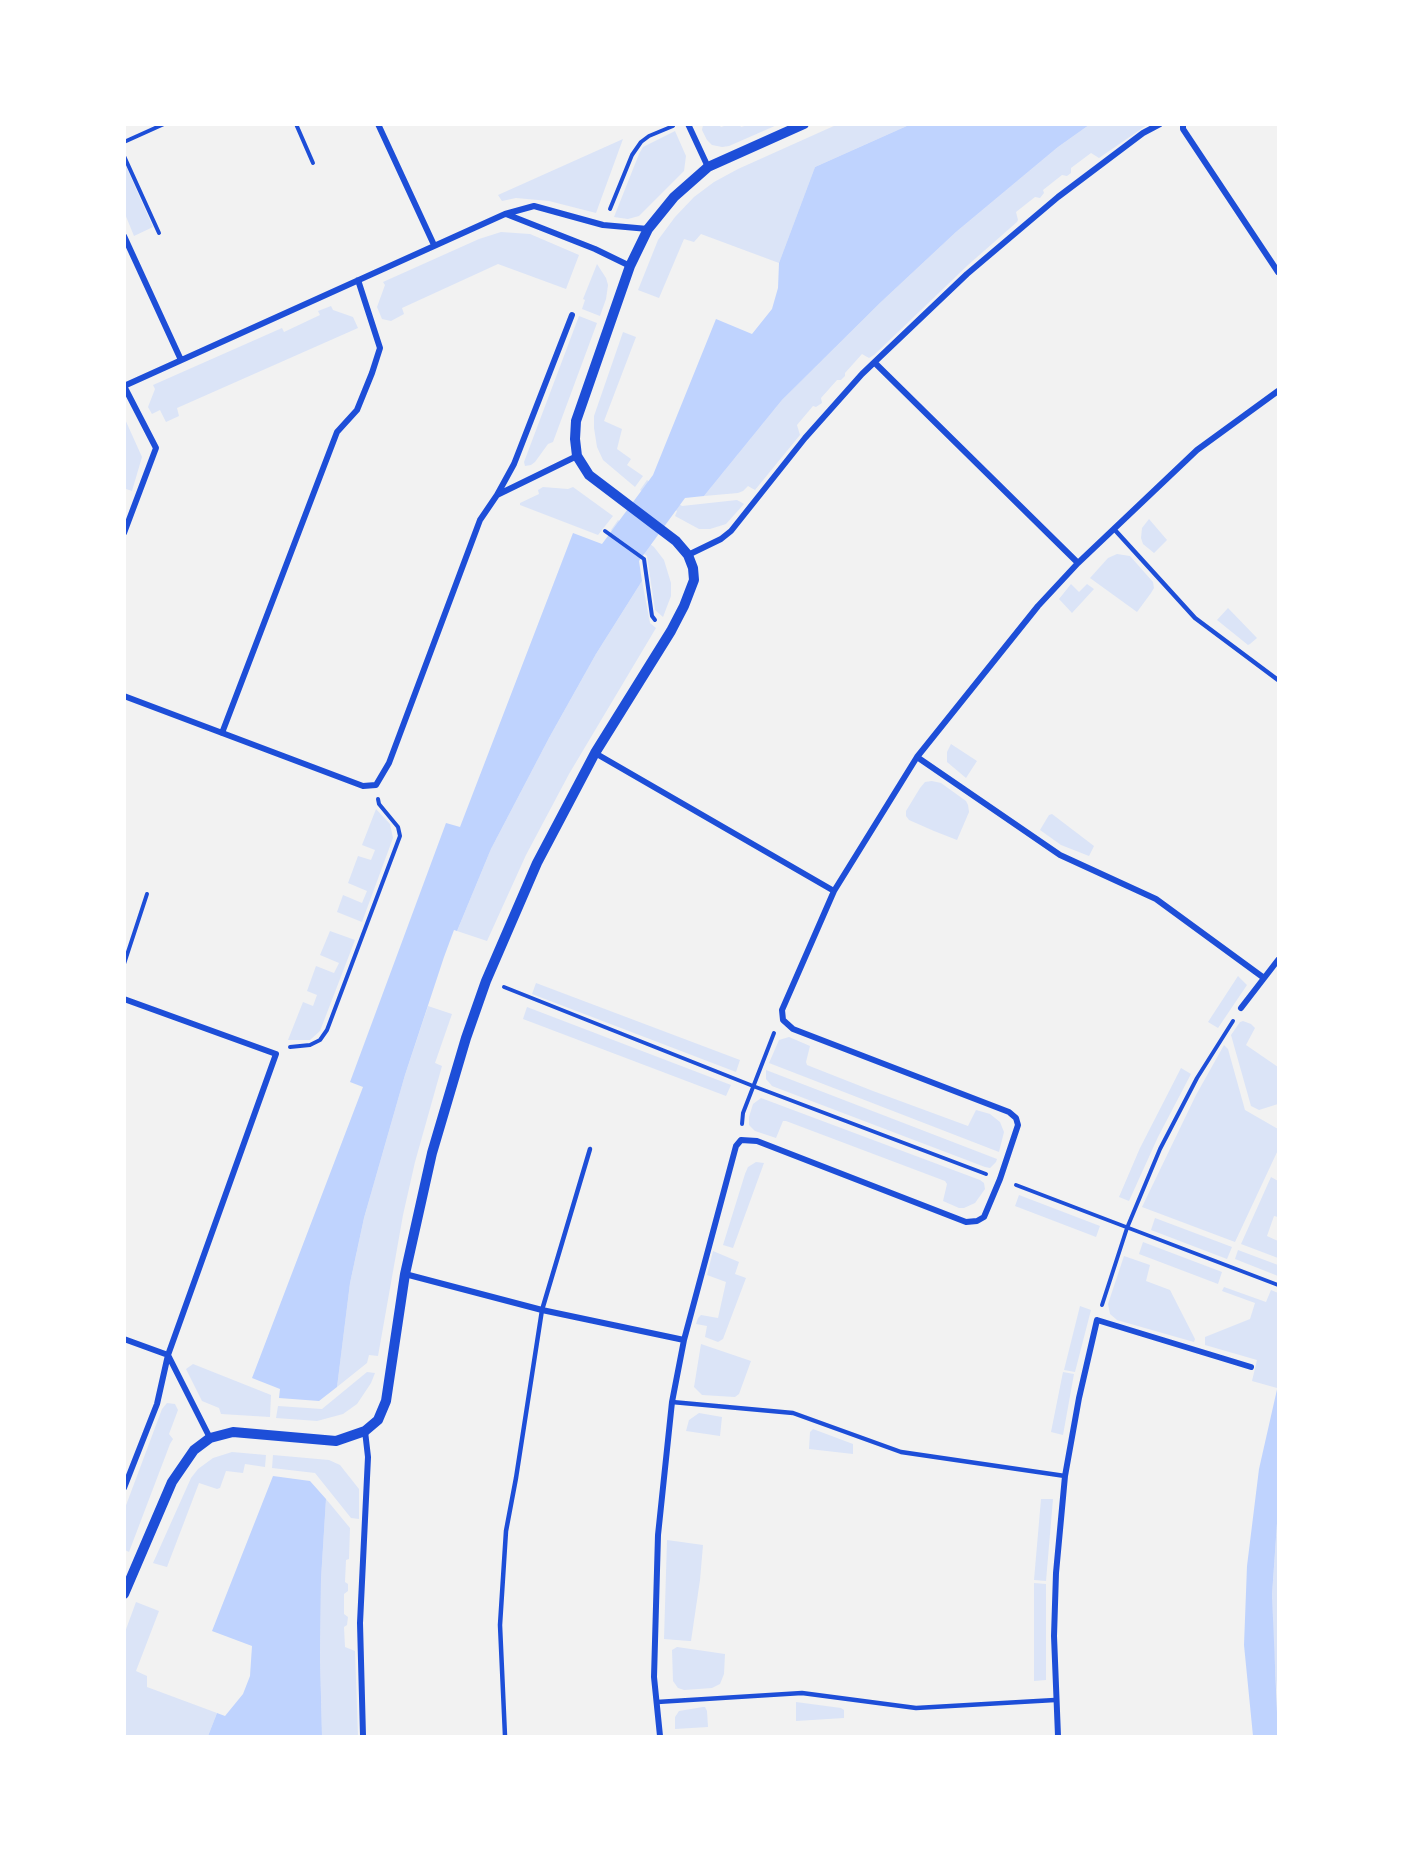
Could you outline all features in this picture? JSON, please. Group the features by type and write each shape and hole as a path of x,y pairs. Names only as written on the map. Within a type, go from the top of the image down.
{"street":[{"path":"378,124 434,245"},
{"path":"688,124 708,167"},
{"path":"124,1594 172,1482 194,1450 210,1438 233,1432 336,1441 365,1431 378,1420 386,1401 405,1274 432,1153 466,1038 486,981 537,863 595,753 671,631 694,580 693,568 688,555 665,531 589,475 577,456 576,421 630,266 648,229 674,197 708,167 804,124"},
{"path":"688,555 721,539 731,531 805,438 862,374 967,274 1058,197 1160,124"},
{"path":"1183,124 1183,129 1278,272"},
{"path":"124,533 156,448 124,386 505,214 534,206 603,225 648,229"},
{"path":"505,214 595,249 630,266"},
{"path":"124,236 181,360"},
{"path":"222,733 337,432 357,410 380,348 358,280"},
{"path":"124,696 363,786 376,785 389,763 480,520 514,464 572,315"},
{"path":"875,363 1078,563"},
{"path":"660,1737 654,1677 658,1534 672,1402 684,1340 736,1146 741,1140 757,1141 966,1222 984,1217 1000,1179 1018,1125 1016,1118 1009,1112 793,1029 783,1020 782,1010 834,891 917,757 1038,606 1078,563 1197,450 1278,391"},
{"path":"497,495 577,456"},
{"path":"595,753 834,891"},
{"path":"917,757 1060,855 1156,899 1264,978"},
{"path":"1241,1008 1278,960"},
{"path":"124,999 276,1054 168,1355 157,1404 124,1488"},
{"path":"405,1274 542,1310 684,1340"},
{"path":"1058,1737 1054,1636 1056,1574 1065,1476 1096,1320 1251,1367"},
{"path":"124,1339 168,1355 210,1438"},
{"path":"363,1737 360,1623 368,1458 365,1431"}],"lane":[{"path":"1114,529 1196,618 1278,680"},
{"path":"504,1737 500,1625 506,1531 542,1310 590,1149"},
{"path":"672,1402 793,1413 901,1452 1065,1476"},
{"path":"657,1702 802,1693 916,1708 1055,1700"}],"path":[{"path":"124,142 164,124"},
{"path":"296,124 313,163"},
{"path":"603,225 632,155 641,142 676,124"},
{"path":"124,156 159,233"},
{"path":"606,532 642,558 652,616 671,631"},
{"path":"276,1054 289,1047 310,1046 320,1040 327,1030 362,941 400,837 398,827 379,804 376,785"},
{"path":"124,964 147,894"},
{"path":"486,981 753,1086 1278,1285"},
{"path":"1096,1320 1127,1228 1161,1149 1197,1078 1241,1008"},
{"path":"741,1140 743,1113 774,1032 783,1020"}],"shaded area":[{"path":"703,125 721,127 740,125 741,127 777,125 722,147 712,145 707,140 702,130"},
{"path":"836,125 909,125 815,167 779,263 701,234 694,242 684,239 659,298 638,290 658,240 694,197 714,182 738,169"},
{"path":"1089,125 1147,125 1099,158 1091,153 1071,168 1071,173 1067,176 1062,175 1043,190 1044,193 1040,198 1035,197 1016,212 1017,222 968,265 874,355 869,358 862,354 845,373 845,376 837,380 821,398 822,403 816,407 813,406 797,425 800,435 755,490 748,486 738,493 704,496 782,400 881,302 956,232 1058,147"},
{"path":"675,131 686,156 684,171 639,216 628,219 614,217 643,147"},
{"path":"623,139 596,213 549,201 516,198 502,201 498,195"},
{"path":"125,164 153,227 134,236 125,214"},
{"path":"501,232 530,234 579,255 566,289 498,264 402,308 404,314 391,321 382,319 377,307 385,285 383,282 479,239"},
{"path":"597,264 608,285 600,316 582,309 585,300 583,299"},
{"path":"331,306 333,310 353,317 358,328 177,408 179,416 166,422 160,410 152,414 148,407 155,389 153,385 282,328 284,332 320,315 318,311"},
{"path":"579,316 597,323 553,442 548,444 535,462 525,466 524,462"},
{"path":"623,332 636,337 604,421 622,429 617,449 631,459 627,465 643,476 635,487 603,460 597,447 594,428 594,416"},
{"path":"124,417 142,457 132,491 126,489 125,485"},
{"path":"647,480 682,506 737,500 744,504 726,524 710,529 699,529 675,516 677,511 651,492 648,496 640,490"},
{"path":"543,487 568,489 573,487 613,516 598,535 520,505 539,494 538,490"},
{"path":"1149,519 1167,540 1154,553 1143,544 1141,538 1142,528"},
{"path":"618,520 654,547 664,560 671,583 671,596 663,617 655,610 647,556 611,530"},
{"path":"1117,554 1130,556 1153,582 1154,588 1137,612 1090,578 1108,558"},
{"path":"642,581 650,623 656,628 569,774 526,855 487,941 457,931 491,849 549,738 596,654"},
{"path":"1071,584 1079,592 1087,584 1094,589 1072,613 1059,599"},
{"path":"1228,608 1257,638 1250,644 1248,645 1217,620"},
{"path":"951,744 977,761 966,778 947,762 947,752"},
{"path":"925,782 941,783 966,801 968,805 969,812 957,840 909,820 906,816 906,811 920,788"},
{"path":"376,809 390,824 393,838 362,922 337,912 343,895 362,903 367,891 348,883 358,856 371,860 375,850 362,845"},
{"path":"1052,814 1094,846 1089,856 1061,845 1040,830"},
{"path":"330,931 355,940 320,1031 310,1040 288,1040 303,1002 313,1006 317,995 307,991 316,966 334,973 339,963 320,955"},
{"path":"1238,976 1247,985 1218,1028 1208,1022"},
{"path":"536,983 740,1060 736,1072 532,994"},
{"path":"428,1006 452,1014 435,1063 442,1066 415,1162 403,1215 378,1356 369,1355 367,1363 337,1387 350,1283 364,1218 405,1075"},
{"path":"527,1007 731,1085 726,1096 523,1019"},
{"path":"1243,1021 1255,1028 1246,1045 1278,1067 1278,1104 1259,1110 1251,1106 1231,1035"},
{"path":"789,1037 810,1046 807,1065 873,1091 968,1126 976,1110 990,1114 1000,1122 1004,1132 999,1152 769,1063 779,1040"},
{"path":"1224,1045 1228,1049 1245,1110 1278,1129 1278,1150 1235,1242 1142,1207 1196,1095"},
{"path":"1181,1068 1191,1074 1158,1137 1129,1201 1119,1197 1140,1148"},
{"path":"766,1070 997,1159 996,1162 990,1168 985,1167 772,1086 766,1079"},
{"path":"761,1098 980,1180 984,1183 985,1189 975,1203 959,1208 943,1201 947,1184 945,1181 786,1121 783,1121 776,1138 755,1131 749,1125 749,1117 753,1104"},
{"path":"756,1162 764,1163 733,1248 723,1245 745,1174 748,1167"},
{"path":"1271,1177 1278,1181 1278,1217 1274,1216 1267,1236 1278,1241 1278,1258 1241,1244"},
{"path":"1019,1195 1100,1226 1096,1237 1015,1206"},
{"path":"1155,1218 1232,1247 1227,1259 1151,1230"},
{"path":"1143,1242 1222,1272 1218,1284 1139,1254"},
{"path":"1238,1250 1278,1265 1278,1276 1235,1259"},
{"path":"713,1251 739,1262 735,1274 746,1278 723,1339 718,1342 705,1337 707,1326 696,1324 701,1315 718,1318 726,1282 707,1275"},
{"path":"1124,1256 1150,1265 1146,1281 1170,1290 1195,1339 1194,1342 1117,1320 1110,1314 1108,1304"},
{"path":"1224,1287 1266,1302 1271,1290 1278,1293 1277,1388 1252,1381 1257,1360 1205,1345 1205,1337 1250,1319 1255,1303 1222,1291"},
{"path":"1080,1306 1091,1310 1075,1372 1064,1370"},
{"path":"701,1344 751,1361 739,1394 735,1397 702,1395 694,1387"},
{"path":"193,1364 271,1395 270,1417 221,1414 219,1408 202,1401 186,1369"},
{"path":"367,1372 375,1373 371,1383 357,1404 343,1414 317,1421 276,1418 278,1406 322,1409"},
{"path":"1063,1372 1074,1374 1063,1435 1051,1432"},
{"path":"167,1403 175,1404 178,1410 169,1434 173,1439 129,1552 125,1550 125,1508 162,1409"},
{"path":"699,1413 722,1417 720,1436 686,1431 689,1420"},
{"path":"813,1429 853,1444 853,1454 809,1449 810,1432"},
{"path":"232,1452 266,1455 265,1467 245,1464 243,1473 226,1471 220,1488 217,1489 199,1483 167,1567 153,1563 191,1478 198,1469 213,1458"},
{"path":"273,1455 329,1460 340,1465 359,1489 359,1519 351,1518 315,1473 272,1468"},
{"path":"326,1499 350,1528 349,1559 346,1560 345,1582 348,1584 348,1591 344,1594 344,1614 348,1617 347,1625 344,1627 345,1647 355,1651 358,1736 322,1736 321,1579"},
{"path":"1041,1499 1053,1499 1046,1581 1034,1580"},
{"path":"1278,1509 1278,1706 1272,1595"},
{"path":"667,1540 703,1545 691,1641 664,1639"},
{"path":"1034,1583 1046,1584 1046,1680 1034,1681"},
{"path":"136,1602 159,1611 136,1671 147,1676 147,1687 217,1713 208,1736 125,1736 125,1632"},
{"path":"677,1647 725,1654 724,1674 720,1684 712,1688 684,1690 678,1688 673,1681 672,1650"},
{"path":"796,1702 841,1708 844,1710 844,1718 796,1721"},
{"path":"705,1707 708,1727 675,1729 675,1717 679,1711"}],"water":[{"path":"909,125 1089,125 1058,147 956,232 881,302 782,400 704,496 685,498 639,561 642,581 596,654 549,738 491,849 444,957 405,1075 364,1218 350,1283 337,1387 319,1401 279,1398 280,1389 252,1378 363,1087 350,1082 446,823 460,827 573,533 602,544 653,475 716,319 752,334 772,309 778,288 779,263 815,167"},
{"path":"1278,1385 1278,1509 1272,1595 1278,1736 1253,1736 1244,1645 1247,1566 1259,1469"},
{"path":"273,1476 310,1481 326,1499 321,1579 322,1736 208,1736 217,1713 225,1716 243,1694 250,1676 252,1646 212,1631"}]}
